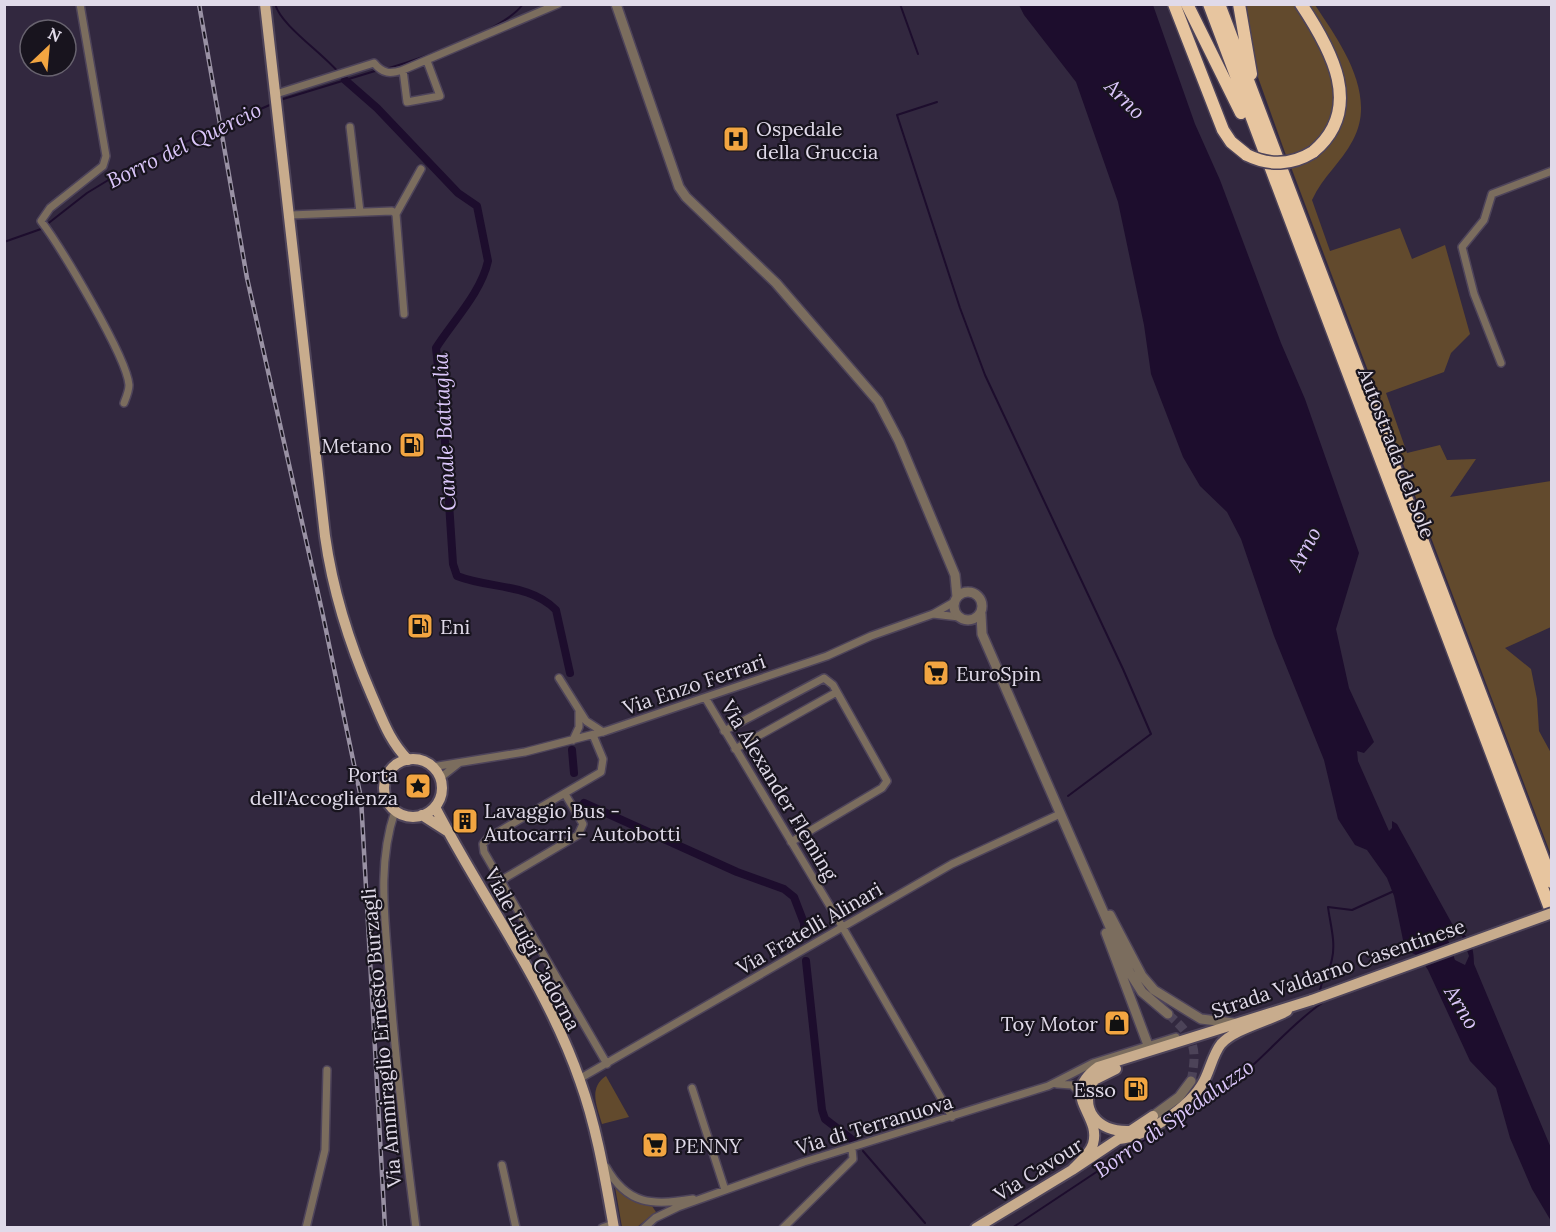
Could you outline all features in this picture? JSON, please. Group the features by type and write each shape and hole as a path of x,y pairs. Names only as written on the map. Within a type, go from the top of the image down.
{"highway":[{"path":"1174,4 1223,130 1231,142 1247,155 1263,162 1279,163 1298,159 1313,152 1328,137 1339,106 1339,86 1329,47 1301,4"},
{"name":"Autostrada del Sole","path":"1209,4 1263,155 1551,914"},
{"name":"Autostrada del Sole","path":"1219,4 1551,882"},
{"path":"1239,4 1255,96"},
{"path":"1188,8 1263,155"}],"main road":[{"path":"265,4 325,536 336,600 348,642 392,742 408,760"},
{"path":"392,742 394,767"},
{"path":"417,759 432,767 440,778 441,793 435,807 422,815 413,817 395,811 385,794 387,775 394,767 408,760 417,759"},
{"name":"Viale Luigi Cadorna","path":"435,807 548,1006 579,1078 601,1160 613,1226"},
{"name":"Viale Luigi Cadorna","path":"422,815 447,831"},
{"name":"Strada Valdarno Casentinese","path":"1080,1093 1087,1075 1098,1067 1312,1000 1551,914"},
{"name":"Via Cavour","path":"1119,1139 1130,1138 1186,1104 1198,1091 1221,1044 1233,1035 1266,1023 1312,1000"},
{"path":"1129,1131 1114,1131 1104,1128 1097,1122 1089,1103 1088,1094 1094,1080 1115,1069 1291,1009"},
{"path":"1072,1170 1088,1153 1094,1134 1080,1093"},
{"name":"Via Cavour","path":"976,1227 1072,1170 1153,1116"}],"street":[{"path":"80,4 106,156 103,166 50,208 41,221 106,330 123,364 129,386 124,403"},
{"path":"276,94 374,63 381,71 389,74 403,70 558,4"},
{"path":"616,4 679,187 686,197 776,283 878,401 899,441 955,575 969,592 977,595 982,602 982,634 1130,973 1142,992 1168,1014"},
{"path":"403,70 407,102 440,96 427,61"},
{"path":"350,127 360,212"},
{"path":"404,314 396,214 422,169"},
{"path":"1501,363 1474,294 1462,247 1484,220 1492,194 1551,171"},
{"path":"290,215 392,211 396,214"},
{"path":"955,575 954,610 982,634"},
{"path":"956,600 969,592"},
{"name":"Via Enzo Ferrari","path":"432,767 525,752 603,732 706,699 827,656 871,636 933,614 956,600"},
{"path":"933,614 974,620 981,614"},
{"path":"559,678 579,712 592,727 603,732"},
{"path":"724,730 824,678 833,685 887,781 882,788 791,842"},
{"path":"735,750 836,693"},
{"name":"Via Alexander Fleming","path":"706,699 843,928 952,1117"},
{"path":"573,740 579,727 579,712"},
{"path":"593,735 604,766 597,775 488,838 483,844 484,852 500,881 607,1064"},
{"path":"440,778 459,763"},
{"path":"500,881 578,835 583,824 565,794"},
{"name":"Via Ammiraglio Ernesto Burzagli","path":"395,811 382,867 384,907 393,1040 416,1227"},
{"name":"Via Fratelli Alinari","path":"579,1078 952,864 1060,814"},
{"path":"1097,896 1118,927 1142,976 1154,990 1201,1019 1234,1023"},
{"path":"1097,896 1106,933 1148,1045"},
{"name":"Via di Terranuova","path":"644,1227 664,1213 725,1190 1048,1086 1092,1063 1148,1045 1208,1031"},
{"path":"306,1227 325,1150 327,1070"},
{"path":"1153,1116 1179,1097 1191,1081"},
{"name":"Via di Terranuova","path":"1048,1086 1072,1085 1080,1093"},
{"path":"692,1088 725,1190"},
{"path":"783,1227 853,1159 852,1149"},
{"name":"Via di Terranuova","path":"601,1160 621,1190 637,1199 654,1202 711,1196"},
{"path":"502,1165 516,1227"},
{"path":"602,1227 613,1226"}],"shaded area":[{"path":"1242,5 1294,5 1322,49 1334,83 1335,99 1332,116 1324,132 1314,145 1287,158 1250,55"},
{"path":"1304,5 1315,5 1335,35 1352,69 1361,105 1360,122 1353,140 1312,200 1330,251 1400,228 1412,259 1445,245 1470,334 1451,353 1444,372 1386,393 1407,453 1440,445 1447,460 1476,459 1450,497 1551,481 1551,627 1505,648 1531,669 1537,699 1539,731 1551,753 1551,855 1291,167 1303,163 1320,150 1343,99"},
{"path":"606,1076 629,1117 602,1124 595,1098 597,1086"},
{"path":"615,1187 632,1200 652,1206 656,1212 637,1227 622,1227"}],"water":[{"name":"Arno","path":"1019,5 1153,5 1195,124 1220,180 1281,343 1305,399 1359,553 1336,629 1349,688 1374,742 1364,753 1357,751 1358,761 1389,831 1392,828 1392,821 1397,824 1455,929 1465,935 1470,943 1474,964 1551,1148 1551,1221 1532,1189 1510,1138 1496,1088 1470,1061 1428,970 1419,956 1409,952 1403,940 1394,896 1387,878 1367,850 1355,845 1338,819 1324,760 1274,636 1241,539 1227,512 1200,486 1183,457 1151,374 1144,325 1118,202 1076,82 1024,15","holes":["1452,932 1462,936 1469,956 1465,965 1455,960 1448,940"]}],"waterway":[{"path":"275,4 286,23 328,61 345,80"},
{"name":"Borro del Quercio","path":"386,69 480,34 513,14 523,4"},
{"path":"900,4 918,54"},
{"name":"Borro del Quercio","path":"280,100 375,71"},
{"name":"Canale Battaglia","path":"345,80 377,108 458,193 477,206 488,261 473,295 436,348 443,411 453,564 457,576 534,595 556,610 570,673"},
{"path":"937,102 897,115 960,308 985,375 1123,669 1151,734 1068,796"},
{"name":"Borro del Quercio","path":"4,242 41,229 87,193 133,165 272,104"},
{"name":"Canale Battaglia","path":"572,750 574,773"},
{"path":"584,803 737,872 784,889 794,897 804,923 804,935"},
{"name":"Borro di Spedaluzzo","path":"1320,994 1333,953 1328,907 1352,910 1394,891"},
{"path":"806,961 822,1110 825,1119 855,1142"},
{"name":"Borro di Spedaluzzo","path":"1012,1228 1238,1078 1300,1020 1322,1003 1321,999"},
{"path":"863,1151 925,1223"}],"tunnel":[{"path":"1168,1014 1184,1029 1192,1043 1194,1059 1191,1081"}],"railway":[{"path":"199,4 247,278 322,611 361,798 385,1228"}],"place":[{"name":"Ospedale della Gruccia","path":"736,139"},
{"name":"Metano","path":"412,445"},
{"name":"Eni","path":"420,626"},
{"name":"EuroSpin","path":"936,673"},
{"name":"Porta dell'Accoglienza","path":"418,786"},
{"name":"Lavaggio Bus - Autocarri - Autobotti","path":"465,821"},
{"name":"Toy Motor","path":"1117,1023"},
{"name":"Esso","path":"1136,1089"},
{"name":"PENNY","path":"655,1145"}]}
